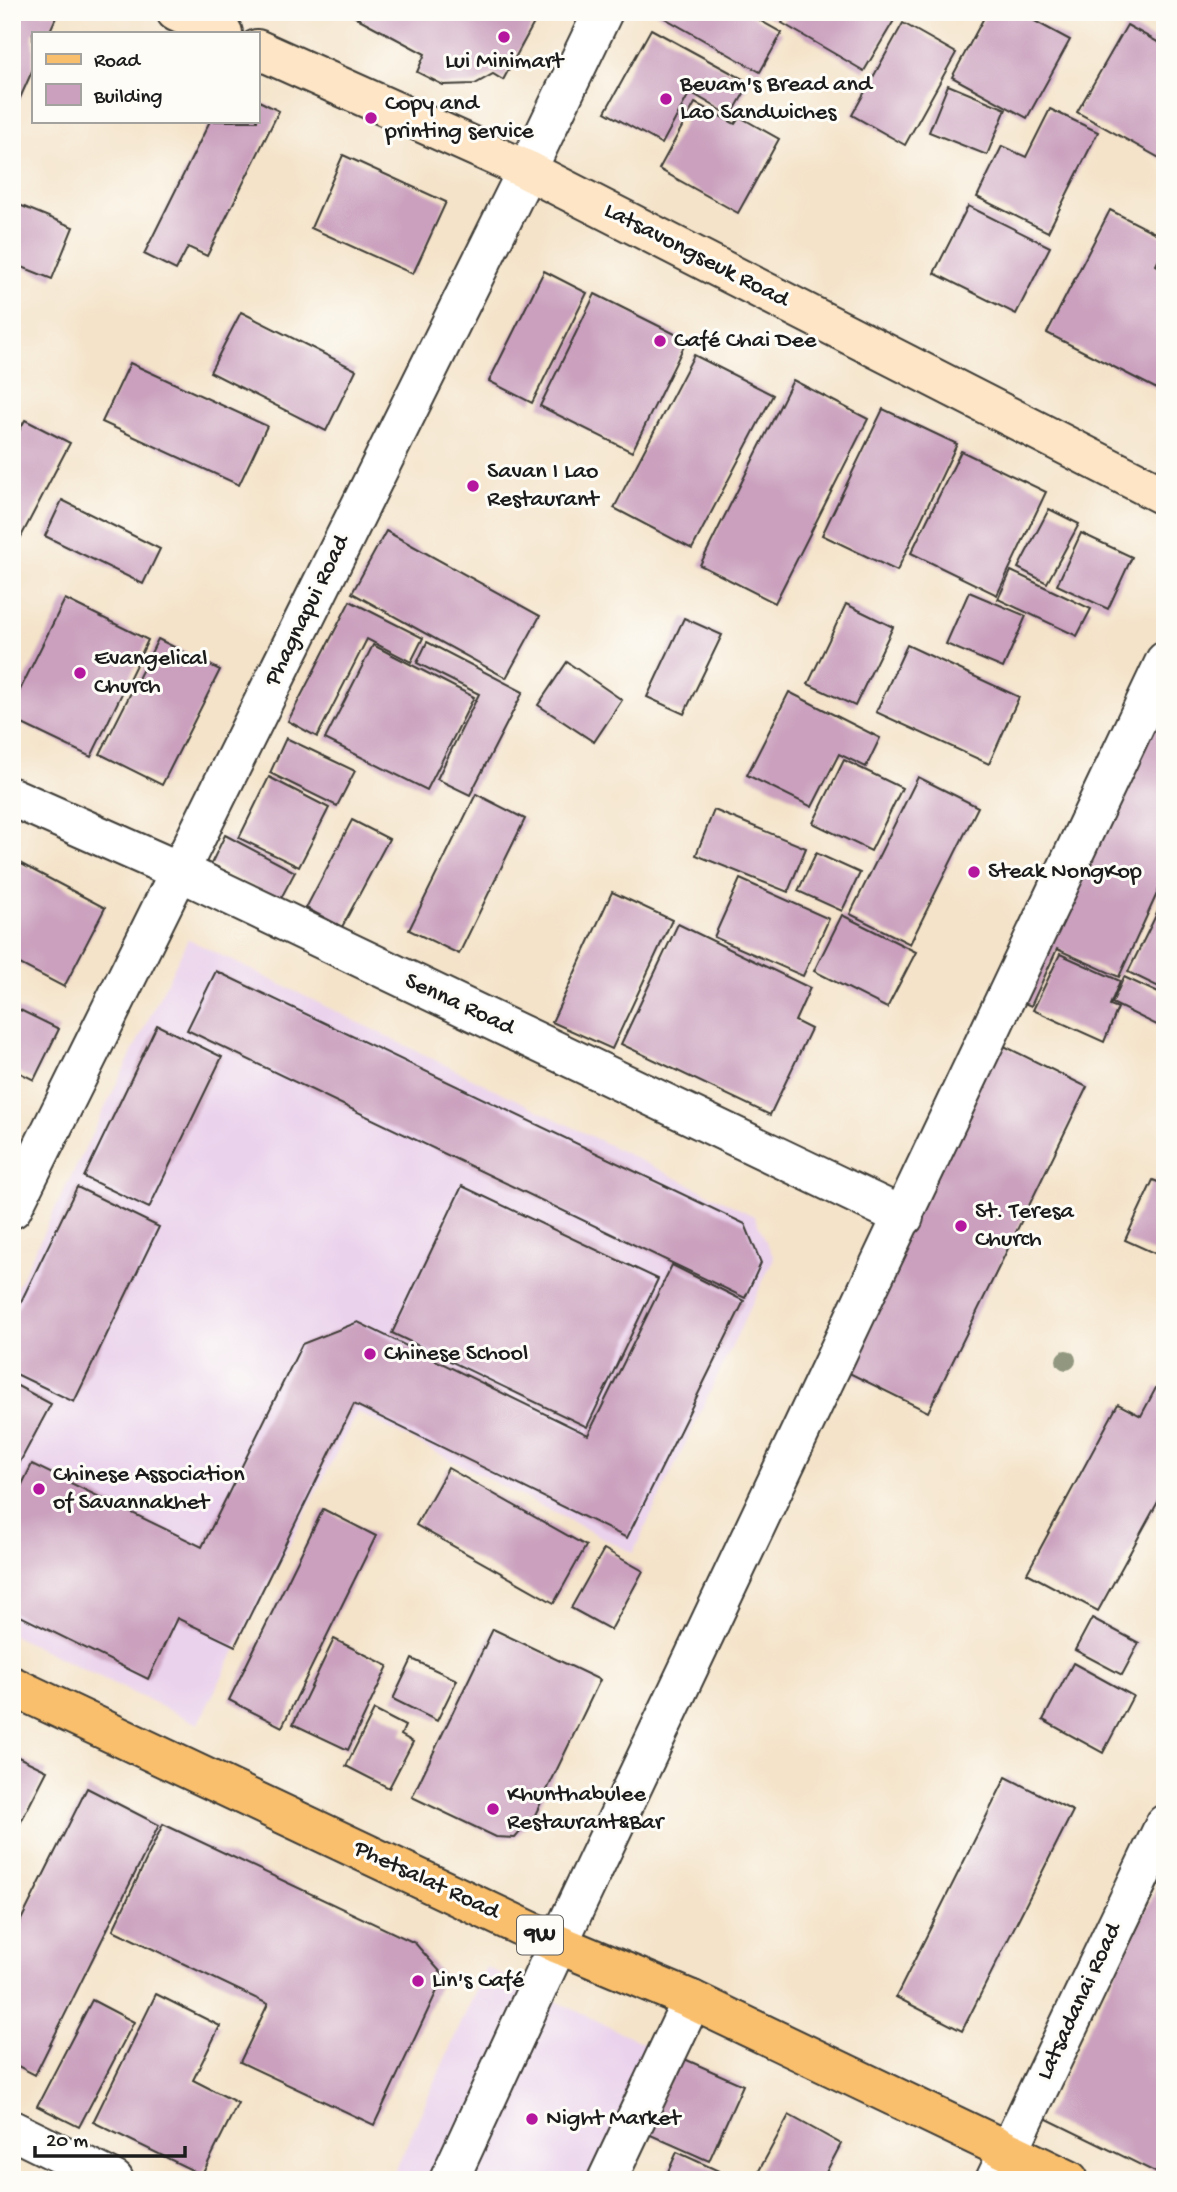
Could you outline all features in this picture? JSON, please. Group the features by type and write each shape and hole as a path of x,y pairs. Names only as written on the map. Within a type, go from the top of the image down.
{"main road":[{"name":"Phetsalat Road","path":"12,1686 558,1944 692,2000 1002,2166 1069,2180"}],"street":[{"path":"176,12 221,32"},
{"name":"Phagnapui Road","path":"12,1209 603,12"},
{"name":"Latsavongseuk Road","path":"259,50 527,170 1165,496"},
{"path":"449,2180 1165,661"},
{"name":"Senna Road","path":"12,797 179,871 904,1217"},
{"name":"Latsadanai Road","path":"1002,2166 1165,1824"},
{"path":"607,2180 692,2000"},
{"path":"12,2130 114,2180"}],"shaded area":[{"name":"Chinese School","path":"188,939 754,1216 774,1258 633,1553 357,1412 198,1724 12,1635 12,1297"},
{"name":"Night Market","path":"486,1967 674,2058 618,2180 391,2180"}],"building":[{"path":"12,12 58,13 49,32 32,32 32,71 12,116"},
{"path":"346,12 540,12 503,80 493,74 475,84 443,85 417,72 425,54"},
{"path":"654,12 745,12 782,33 760,72"},
{"path":"761,12 779,12 775,20"},
{"path":"788,12 899,12 864,71 782,23"},
{"path":"987,12 1018,12 1070,40 1027,118 952,77"},
{"path":"903,23 956,53 905,145 852,115"},
{"path":"1127,25 1165,46 1165,161 1077,112"},
{"path":"651,29 750,83 731,116 690,92 662,144 605,112"},
{"path":"948,85 1006,109 987,155 929,132"},
{"path":"259,101 279,111 207,256 188,247 176,270 144,254 210,122 259,122"},
{"path":"695,103 735,124 740,117 779,139 738,213 659,169"},
{"path":"1050,109 1098,132 1048,232 977,197 1002,146 1026,157"},
{"path":"343,155 446,202 413,274 311,228"},
{"path":"12,202 73,227 52,279 12,263"},
{"path":"968,206 1050,247 1016,314 934,273"},
{"path":"1110,210 1165,238 1165,247 1156,265 1165,270 1165,393 1047,333"},
{"path":"544,271 587,293 532,403 489,381"},
{"path":"595,294 687,340 632,452 540,406"},
{"path":"241,312 356,370 326,431 210,372"},
{"path":"694,355 773,395 692,549 614,508"},
{"path":"130,363 267,426 239,485 102,422"},
{"path":"793,380 868,419 775,603 700,565"},
{"path":"883,409 957,444 897,571 822,535"},
{"path":"25,420 70,443 12,554 12,444"},
{"path":"961,451 1046,492 997,595 911,553"},
{"path":"62,500 160,549 143,584 45,536"},
{"path":"1049,509 1079,524 1047,583 1018,568"},
{"path":"386,531 540,616 506,678 352,593"},
{"path":"1081,533 1132,557 1108,609 1057,585"},
{"path":"1011,571 1091,609 1077,636 998,599"},
{"path":"969,592 1026,616 1003,668 946,644"},
{"name":"Evangelical Church","path":"65,599 148,640 91,757 12,719 12,706"},
{"path":"350,601 423,638 411,662 367,639 317,737 288,721"},
{"path":"846,604 893,627 855,706 808,684"},
{"path":"684,618 722,635 684,714 647,697"},
{"path":"158,639 220,670 162,785 100,754"},
{"path":"427,642 523,692 470,795 437,779 479,694 417,663"},
{"path":"373,645 474,697 427,790 325,739"},
{"path":"907,645 1019,697 989,764 876,712"},
{"path":"567,662 622,700 594,742 538,705"},
{"path":"1165,679 1165,876 1119,977 1057,949 1031,1006 1013,998"},
{"path":"789,692 880,738 866,767 839,754 812,807 747,775"},
{"path":"286,738 355,771 337,806 270,773"},
{"path":"844,760 902,788 871,851 813,823"},
{"path":"269,777 329,808 299,867 239,838"},
{"path":"918,777 978,807 910,944 850,914"},
{"path":"476,794 525,819 459,954 409,930"},
{"path":"714,810 806,848 788,892 696,855"},
{"path":"352,820 389,839 342,927 306,908"},
{"path":"225,835 295,872 280,900 211,864"},
{"path":"816,853 860,873 842,911 798,891"},
{"path":"12,859 105,908 64,987 12,960"},
{"path":"740,879 829,919 803,976 714,937"},
{"path":"612,892 672,920 612,1049 552,1022"},
{"path":"1165,897 1165,990 1128,972"},
{"path":"842,915 916,952 887,1008 814,971"},
{"path":"678,924 810,988 795,1021 811,1029 770,1115 621,1044"},
{"path":"1060,954 1120,981 1110,1005 1118,1008 1104,1042 1033,1010"},
{"path":"216,971 745,1224 761,1263 745,1298 187,1030"},
{"path":"1124,977 1165,996 1165,1029 1112,1003"},
{"path":"12,1006 59,1029 34,1080 12,1069"},
{"path":"157,1025 222,1057 149,1208 84,1177"},
{"name":"St. Teresa Church","path":"994,1041 1087,1087 928,1412 835,1366"},
{"path":"1153,1180 1165,1185 1165,1258 1125,1240"},
{"path":"462,1186 658,1279 587,1427 392,1333"},
{"path":"77,1187 159,1227 74,1402 12,1372 12,1320"},
{"path":"672,1265 744,1301 627,1538 354,1404 235,1646 177,1618 148,1679 12,1612 12,1505 32,1464 202,1547 302,1344 358,1322 588,1435"},
{"path":"12,1383 51,1404 12,1477"},
{"path":"1157,1386 1165,1390 1165,1489 1098,1611 1027,1573 1118,1404 1141,1416"},
{"path":"448,1468 586,1546 554,1603 416,1525"},
{"path":"323,1509 376,1536 282,1727 229,1700"},
{"path":"604,1549 643,1571 611,1630 571,1608"},
{"path":"1092,1618 1139,1643 1122,1675 1075,1650"},
{"path":"493,1629 600,1680 535,1815 515,1838 496,1837 412,1797"},
{"path":"334,1639 388,1666 348,1750 293,1724"},
{"path":"412,1659 457,1680 437,1721 393,1699"},
{"path":"1073,1663 1133,1696 1103,1753 1043,1720"},
{"path":"374,1710 405,1726 401,1735 413,1742 389,1788 346,1766"},
{"path":"12,1754 47,1771 12,1839"},
{"path":"1006,1777 1073,1811 962,2031 896,1997"},
{"path":"87,1788 159,1825 35,2075 12,2063 12,1938"},
{"path":"163,1824 415,1943 444,1976 374,2125 240,2062 268,2004 113,1930"},
{"path":"1165,1871 1165,2177 1045,2118"},
{"path":"156,1994 220,2026 193,2080 238,2103 202,2175 93,2122"},
{"path":"92,2000 134,2022 79,2127 37,2106"},
{"path":"680,2057 743,2085 709,2161 646,2133"},
{"path":"789,2115 841,2144 822,2180 754,2180"},
{"path":"677,2152 721,2172 717,2180 664,2180"}],"place":[{"name":"Lui Minimart","path":"504,37"},
{"name":"Beuam's Bread and Lao Sandwiches","path":"666,99"},
{"name":"Copy and printing service","path":"371,118"},
{"name":"Café Chai Dee","path":"660,341"},
{"name":"Savan I Lao Restaurant","path":"473,486"},
{"name":"Evangelical Church","path":"80,673"},
{"name":"Steak NongKop","path":"974,872"},
{"name":"St. Teresa Church","path":"961,1226"},
{"name":"Chinese School","path":"370,1354"},
{"name":"Chinese Association of Savannakhet","path":"39,1489"},
{"name":"Khunthabulee Restaurant&Bar","path":"493,1809"},
{"name":"Lin's Café","path":"418,1981"},
{"name":"Night Market","path":"532,2119"}]}
